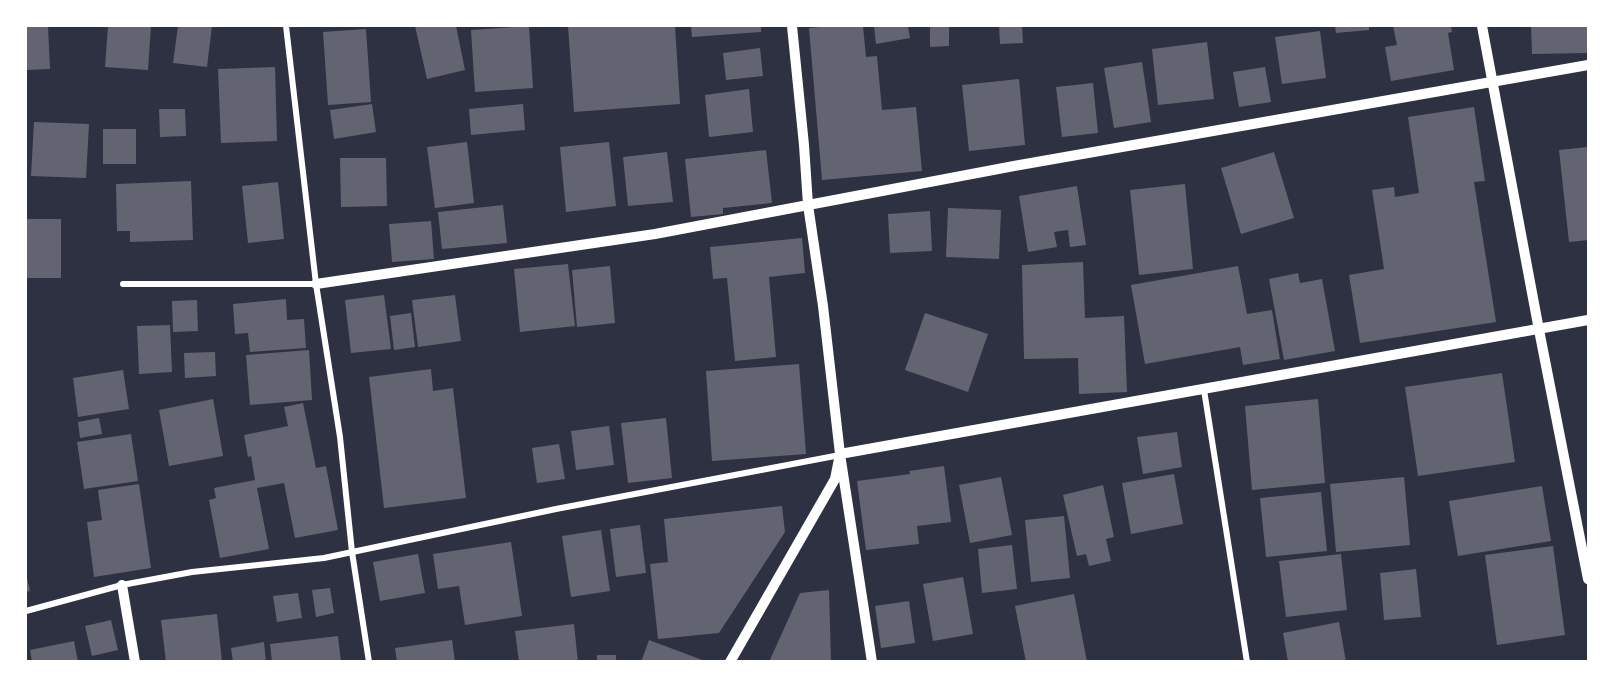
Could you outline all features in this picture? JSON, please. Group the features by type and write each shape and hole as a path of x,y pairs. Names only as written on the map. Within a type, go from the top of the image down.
{"street":[{"path":"286,26 316,284 340,436 352,552 369,662"},
{"path":"792,26 808,205 823,306 840,454 872,662"},
{"path":"1482,26 1588,579"},
{"path":"123,284 316,284 655,234 1014,166 1492,84 1588,65"},
{"path":"26,611 122,585 192,572 324,558 545,511 840,454 1588,320"},
{"path":"1204,390 1247,662"},
{"path":"730,662 835,480 840,454"},
{"path":"122,585 135,662"}],"building":[{"path":"26,26 48,26 50,69 26,70"},
{"path":"108,26 151,26 148,70 105,67"},
{"path":"178,26 212,26 207,67 173,63"},
{"path":"415,26 456,26 465,70 427,79"},
{"path":"529,26 533,88 475,92 471,30"},
{"path":"568,26 675,26 680,104 574,112"},
{"path":"691,26 761,26 761,32 692,37"},
{"path":"863,26 866,57 877,56 882,110 916,107 922,171 822,180 809,28"},
{"path":"874,26 908,26 910,38 876,44"},
{"path":"930,26 949,26 949,46 930,47"},
{"path":"999,26 1022,26 1023,43 1000,44"},
{"path":"1335,26 1369,26 1369,30 1336,33"},
{"path":"1393,26 1451,26 1452,32 1448,33 1454,70 1391,81 1385,47 1397,45"},
{"path":"1531,26 1588,26 1588,53 1532,54"},
{"path":"366,29 371,102 328,105 323,32"},
{"path":"1320,31 1326,78 1282,84 1275,37"},
{"path":"1207,42 1214,99 1158,105 1152,49"},
{"path":"760,48 763,76 726,80 723,53"},
{"path":"1142,62 1151,122 1114,128 1104,68"},
{"path":"275,67 277,141 221,143 218,69"},
{"path":"1265,67 1271,102 1239,107 1233,72"},
{"path":"1019,79 1025,145 969,151 962,85"},
{"path":"1093,83 1098,133 1062,137 1056,87"},
{"path":"749,89 753,132 709,137 705,95"},
{"path":"372,104 376,132 334,139 330,110"},
{"path":"523,104 525,130 471,135 469,109"},
{"path":"1474,107 1485,181 1474,182 1496,322 1360,343 1349,275 1384,269 1372,190 1394,187 1395,197 1419,193 1408,117"},
{"path":"159,109 185,109 186,136 160,137"},
{"path":"34,122 89,124 86,178 31,176"},
{"path":"103,129 136,129 136,164 103,164"},
{"path":"467,142 474,203 435,208 427,147"},
{"path":"609,142 616,206 566,212 560,147"},
{"path":"1588,147 1588,240 1569,242 1559,150"},
{"path":"766,150 772,203 723,208 723,214 691,217 685,159"},
{"path":"667,152 673,202 628,206 623,157"},
{"path":"1274,152 1294,218 1241,234 1221,168"},
{"path":"340,158 386,158 387,206 341,207"},
{"path":"191,181 193,240 130,242 130,231 117,231 116,184"},
{"path":"278,182 284,239 248,243 242,186"},
{"path":"1185,184 1193,269 1139,275 1130,190"},
{"path":"1077,186 1086,245 1070,247 1068,230 1054,232 1057,247 1028,252 1019,196"},
{"path":"503,205 507,243 442,249 438,212"},
{"path":"948,208 1001,210 999,259 946,257"},
{"path":"930,211 932,251 890,253 888,214"},
{"path":"26,219 61,219 61,278 26,278"},
{"path":"431,221 434,259 392,262 389,224"},
{"path":"802,238 805,273 769,277 776,357 735,361 727,278 713,279 710,247"},
{"path":"1083,262 1085,318 1124,316 1127,392 1079,394 1078,358 1024,359 1022,265"},
{"path":"568,264 575,326 520,332 514,269"},
{"path":"610,266 615,323 577,327 572,270"},
{"path":"1238,266 1247,314 1272,310 1280,359 1243,365 1240,347 1145,364 1131,285"},
{"path":"1298,273 1300,283 1322,279 1335,351 1284,360 1269,279"},
{"path":"384,295 391,349 351,353 345,300"},
{"path":"455,295 461,341 418,347 412,300"},
{"path":"286,299 287,320 304,319 306,348 250,352 248,333 235,334 233,304"},
{"path":"197,300 198,331 173,332 172,301"},
{"path":"411,313 415,347 394,350 390,316"},
{"path":"925,313 988,334 968,392 905,370"},
{"path":"170,325 172,372 139,374 137,326"},
{"path":"309,350 312,400 250,405 246,355"},
{"path":"215,352 216,376 185,378 184,353"},
{"path":"799,364 806,454 712,461 706,371"},
{"path":"431,369 433,391 453,388 466,498 384,508 369,377"},
{"path":"123,370 129,409 78,417 73,378"},
{"path":"1502,373 1515,462 1418,476 1405,387"},
{"path":"213,399 223,456 169,466 159,410"},
{"path":"1318,399 1325,483 1252,490 1245,406"},
{"path":"303,403 316,468 326,466 338,530 295,538 284,483 257,488 269,549 220,558 209,500 216,498 214,488 255,480 251,456 248,457 244,435 288,426 284,407"},
{"path":"99,418 102,434 80,438 78,422"},
{"path":"666,418 672,478 628,483 621,423"},
{"path":"609,426 614,465 576,470 571,431"},
{"path":"1177,432 1182,467 1143,474 1137,437"},
{"path":"131,434 138,481 84,489 77,442"},
{"path":"559,444 565,479 537,483 532,448"},
{"path":"944,466 951,522 917,526 919,544 866,550 857,481 910,474 909,471"},
{"path":"1174,474 1183,524 1131,534 1122,483"},
{"path":"1001,477 1012,535 970,543 959,485"},
{"path":"1404,477 1410,545 1336,552 1330,484"},
{"path":"139,484 151,568 94,577 87,522 102,520 98,490"},
{"path":"1103,485 1114,537 1106,539 1111,561 1089,566 1086,554 1077,556 1063,495"},
{"path":"1542,486 1551,541 1458,556 1449,501"},
{"path":"1321,492 1327,551 1266,557 1260,498"},
{"path":"782,506 785,532 719,633 658,639 650,564 668,562 664,519"},
{"path":"1064,516 1070,578 1031,582 1025,520"},
{"path":"640,525 646,573 616,577 610,529"},
{"path":"601,530 610,591 571,597 562,536"},
{"path":"511,542 522,616 465,625 459,586 438,589 433,554"},
{"path":"1012,545 1017,589 982,593 978,549"},
{"path":"1553,546 1565,635 1497,645 1485,555"},
{"path":"418,554 425,593 380,601 373,562"},
{"path":"1341,554 1347,610 1286,617 1279,561"},
{"path":"1416,569 1421,617 1384,620 1380,573"},
{"path":"26,574 30,591 26,592"},
{"path":"963,577 973,634 933,641 923,584"},
{"path":"330,588 334,613 316,617 312,590"},
{"path":"829,590 831,662 769,662 800,593"},
{"path":"298,593 302,618 277,622 273,596"},
{"path":"1074,594 1087,662 1026,662 1015,606"},
{"path":"909,601 915,643 881,648 875,606"},
{"path":"217,614 222,662 166,662 161,620"},
{"path":"111,620 118,650 92,656 85,626"},
{"path":"1339,622 1346,662 1288,662 1283,633"},
{"path":"574,624 578,662 519,662 515,631"},
{"path":"338,636 341,662 272,662 270,644"},
{"path":"452,640 455,662 397,662 395,648"},
{"path":"649,640 705,661 705,662 641,662"},
{"path":"74,641 78,662 32,662 30,650"},
{"path":"264,642 266,662 233,662 231,648"},
{"path":"597,655 616,655 616,662 597,662"}]}
